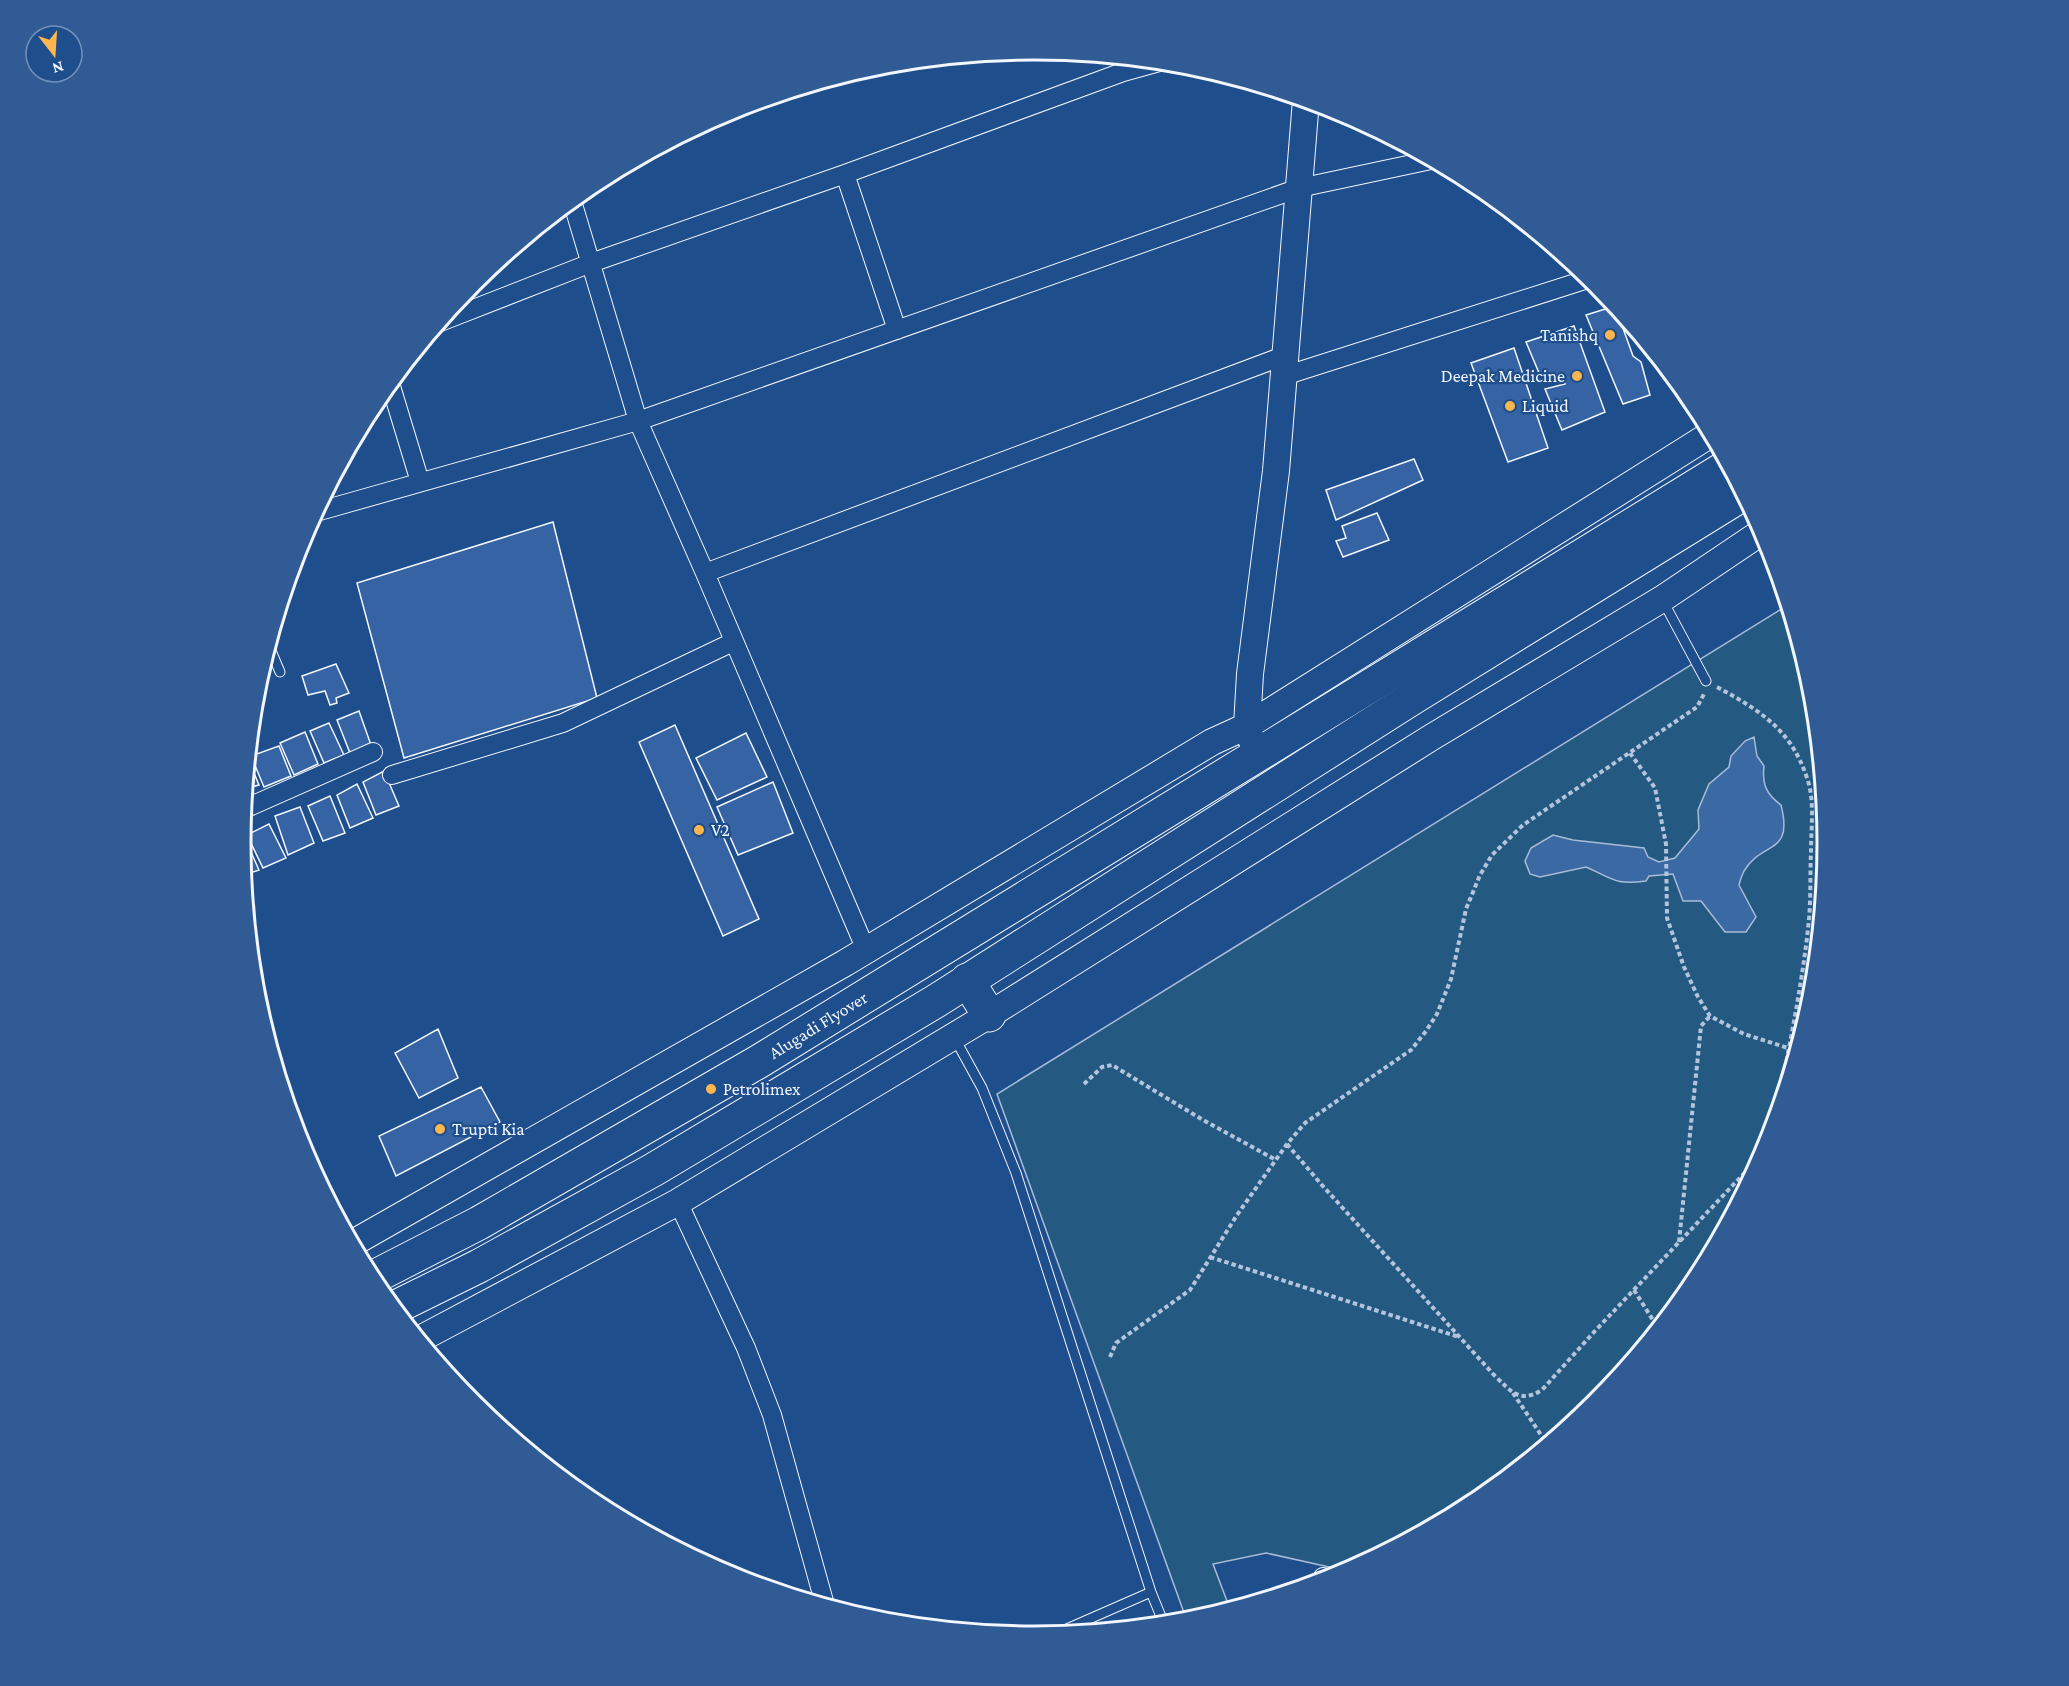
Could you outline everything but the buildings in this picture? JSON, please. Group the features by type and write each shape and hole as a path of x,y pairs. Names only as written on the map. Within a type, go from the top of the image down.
{"highway":[{"name":"Alugadi Flyover","path":"380,1274 479,1223 758,1062 1216,780 1251,741 1722,469"},
{"name":"Alugadi Flyover","path":"402,1304 479,1266 653,1170 936,1001 1414,698 1737,498"},
{"path":"967,980 989,1015"}],"street":[{"path":"457,316 591,263 1141,68"},
{"path":"1251,741 1250,674 1276,471 1305,109"},
{"path":"327,509 638,421 1299,188 1421,162"},
{"path":"845,174 897,330"},
{"path":"575,210 638,421 866,950"},
{"path":"705,573 1285,366 1580,281"},
{"path":"393,394 420,482"},
{"path":"359,1239 866,950 1212,742 1251,741 1705,438"},
{"path":"426,1336 678,1202 989,1015 1432,737 1662,599 1755,536"},
{"path":"392,775 563,723 733,642"},
{"path":"252,805 373,752"},
{"path":"678,1202 746,1348 772,1415 823,1596"}],"lane":[{"path":"1662,599 1706,681"},
{"path":"274,658 280,672"},
{"path":"953,1036 982,1088 1016,1173 1160,1615"},
{"path":"1079,1624 1151,1592"}],"path":[{"path":"1110,1357 1116,1343 1190,1290 1287,1144 1305,1123 1411,1050 1426,1031 1437,1014 1451,979 1466,909 1480,875 1492,855 1523,825 1697,707 1704,695 1706,681 1765,716 1784,735 1796,753 1808,779 1811,801 1809,918 1784,1067"},
{"path":"1630,753 1656,788 1666,844 1666,918 1698,997 1710,1016 1744,1034 1788,1048"},
{"path":"1679,1242 1701,1026 1710,1016"},
{"path":"1084,1084 1102,1067 1112,1065 1203,1120 1276,1160"},
{"path":"1287,1144 1513,1393 1543,1438"},
{"path":"1513,1393 1523,1396 1533,1395 1542,1390 1744,1173"},
{"path":"1210,1257 1460,1337"},
{"path":"1634,1290 1654,1322"}],"shaded area":[{"path":"1782,609 1791,640 1811,741 1816,792 1817,843 1816,894 1811,945 1791,1046 1776,1095 1758,1143 1713,1234 1686,1278 1656,1320 1588,1397 1551,1432 1470,1494 1381,1545 1330,1567 1266,1553 1213,1564 1227,1601 1184,1612 997,1094"},
{"path":"1754,737 1757,756 1764,766 1766,788 1781,805 1784,821 1780,840 1751,861 1740,879 1739,885 1756,917 1746,932 1725,932 1701,901 1683,901 1673,874 1649,876 1646,881 1627,882 1614,880 1586,867 1540,877 1530,874 1525,861 1531,848 1553,835 1573,840 1644,848 1648,857 1659,862 1675,858 1699,829 1698,810 1709,784 1729,767 1731,756 1745,741"}],"place":[{"name":"Tanishq","path":"1610,335"},
{"name":"Deepak Medicine","path":"1577,376"},
{"name":"Liquid","path":"1510,406"},
{"name":"V2","path":"699,830"},
{"name":"Petrolimex","path":"711,1089"},
{"name":"Trupti Kia","path":"440,1129"}]}
